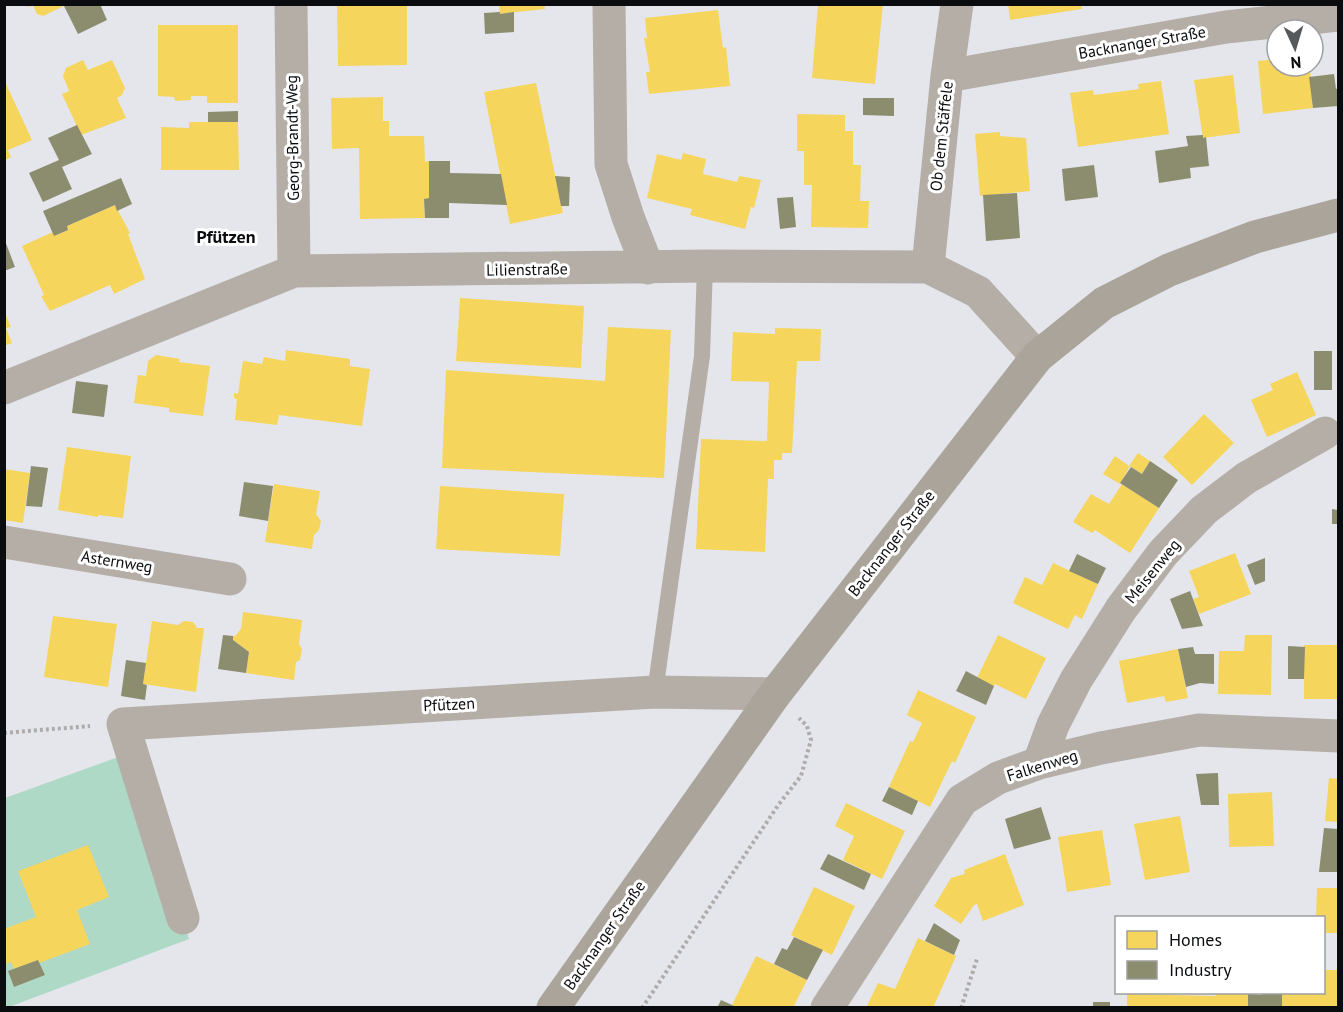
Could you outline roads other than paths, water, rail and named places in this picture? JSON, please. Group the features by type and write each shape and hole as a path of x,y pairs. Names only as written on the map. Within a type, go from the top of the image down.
{"street":[{"name":"Georg-Brandt-Weg","path":"291,4 294,271"},
{"path":"609,4 611,164 628,217 648,267"},
{"name":"Ob dem Stäffele","path":"928,267 947,76 957,4"},
{"path":"1226,27 1251,4"},
{"name":"Backnanger Straße","path":"947,76 1226,27 1338,15"},
{"name":"Backnanger Straße","path":"553,1008 774,694 1037,357 1104,303 1169,270 1255,237 1338,215"},
{"name":"Lilienstraße","path":"4,388 294,271 705,266 928,267 978,292 1037,357"},
{"name":"Meisenweg","path":"1039,763 1053,725 1076,680 1121,609 1163,553 1204,510 1246,478 1325,433"},
{"name":"Asternweg","path":"4,542 230,579"},
{"name":"Pfützen","path":"183,918 123,724 655,692 774,694"},
{"name":"Falkenweg","path":"827,1008 962,800 998,778 1039,763 1136,741 1199,730 1338,736"}],"lane":[{"path":"655,692 702,356 705,266"}],"district":[{"name":"Pfützen","path":"226,237"}]}
